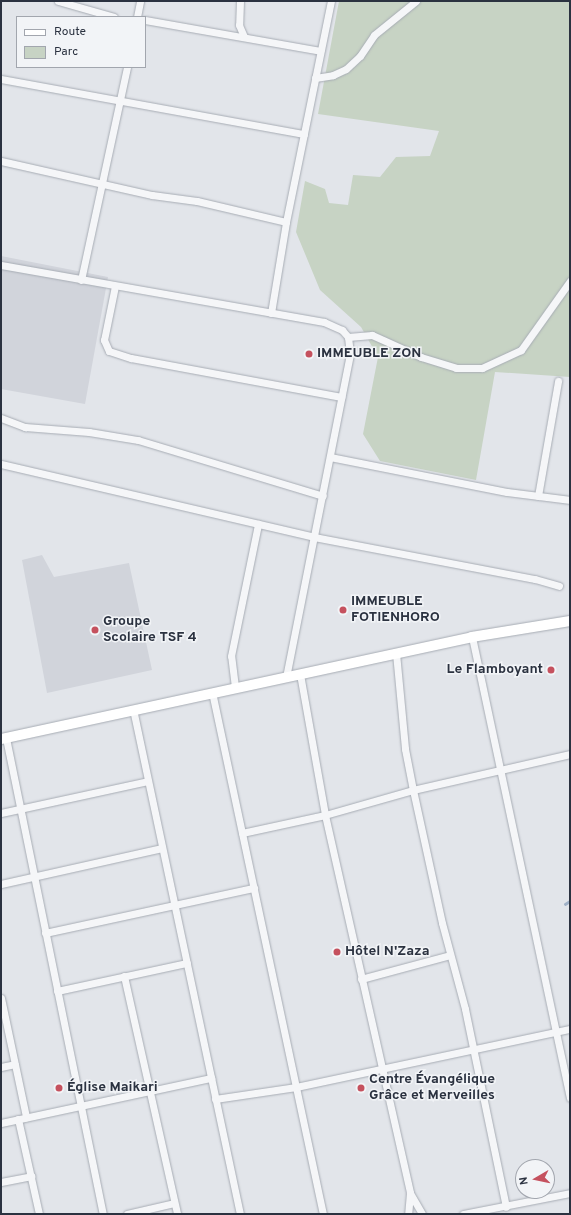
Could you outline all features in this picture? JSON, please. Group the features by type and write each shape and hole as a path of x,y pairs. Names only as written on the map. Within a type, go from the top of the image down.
{"street":[{"path":"58,1 110,16"},
{"path":"137,16 140,1"},
{"path":"240,1 239,25 244,37"},
{"path":"271,313 286,222 331,1"},
{"path":"315,78 333,75 346,69 360,56 374,35 416,1"},
{"path":"146,20 320,51"},
{"path":"82,280 101,183 127,68"},
{"path":"1,79 304,134"},
{"path":"1,161 152,195 197,201 286,222"},
{"path":"1,265 329,324 342,330 348,337 350,354 323,496 286,676"},
{"path":"348,337 372,335 421,357 456,368 482,368 521,350 570,281"},
{"path":"115,286 104,340 108,351 131,358 341,397"},
{"path":"538,496 558,381"},
{"path":"1,418 25,427 90,432 138,440 323,496"},
{"path":"330,457 538,496 570,500"},
{"path":"1,464 314,537 535,579 559,586"},
{"path":"236,687 231,656 258,524"},
{"path":"103,1214 20,808 4,738 132,709 472,637 570,620"},
{"path":"472,637 570,1098"},
{"path":"396,653 405,749 413,790 472,1049 506,1207"},
{"path":"300,674 325,815 381,1069 410,1193 422,1214"},
{"path":"212,692 323,1214"},
{"path":"132,709 240,1214"},
{"path":"242,833 325,815 413,790 570,754"},
{"path":"1,812 148,781"},
{"path":"1,884 162,848"},
{"path":"45,933 254,888"},
{"path":"361,979 450,955"},
{"path":"57,991 187,963"},
{"path":"124,976 176,1214"},
{"path":"1,998 2,1010 15,1064 31,1176 39,1214"},
{"path":"215,1099 296,1087 570,1028"},
{"path":"1,1067 15,1064"},
{"path":"1,1123 211,1078"},
{"path":"1,1182 31,1176"},
{"path":"408,1214 410,1193"},
{"path":"463,1214 506,1207 570,1193"},
{"path":"127,1214 174,1204"}],"shaded area":[{"path":"1,256 108,277 85,404 1,389"},
{"path":"42,555 54,577 129,563 152,670 47,693 22,560"}],"green space":[{"path":"339,1 570,1 570,377 495,372 476,480 380,461 363,434 378,357 361,327 320,290 296,232 305,181 325,189 329,203 348,205 353,175 380,177 396,157 430,156 439,131 318,114"}],"waterway":[{"path":"565,904 570,901"}],"place":[{"name":"IMMEUBLE ZON","path":"309,354"},
{"name":"IMMEUBLE FOTIENHORO","path":"343,610"},
{"name":"Groupe Scolaire TSF 4","path":"95,630"},
{"name":"Le Flamboyant","path":"551,670"},
{"name":"Hôtel N'Zaza","path":"337,952"},
{"name":"Église Maikari","path":"59,1088"},
{"name":"Centre Évangélique Grâce et Merveilles","path":"361,1088"}]}
